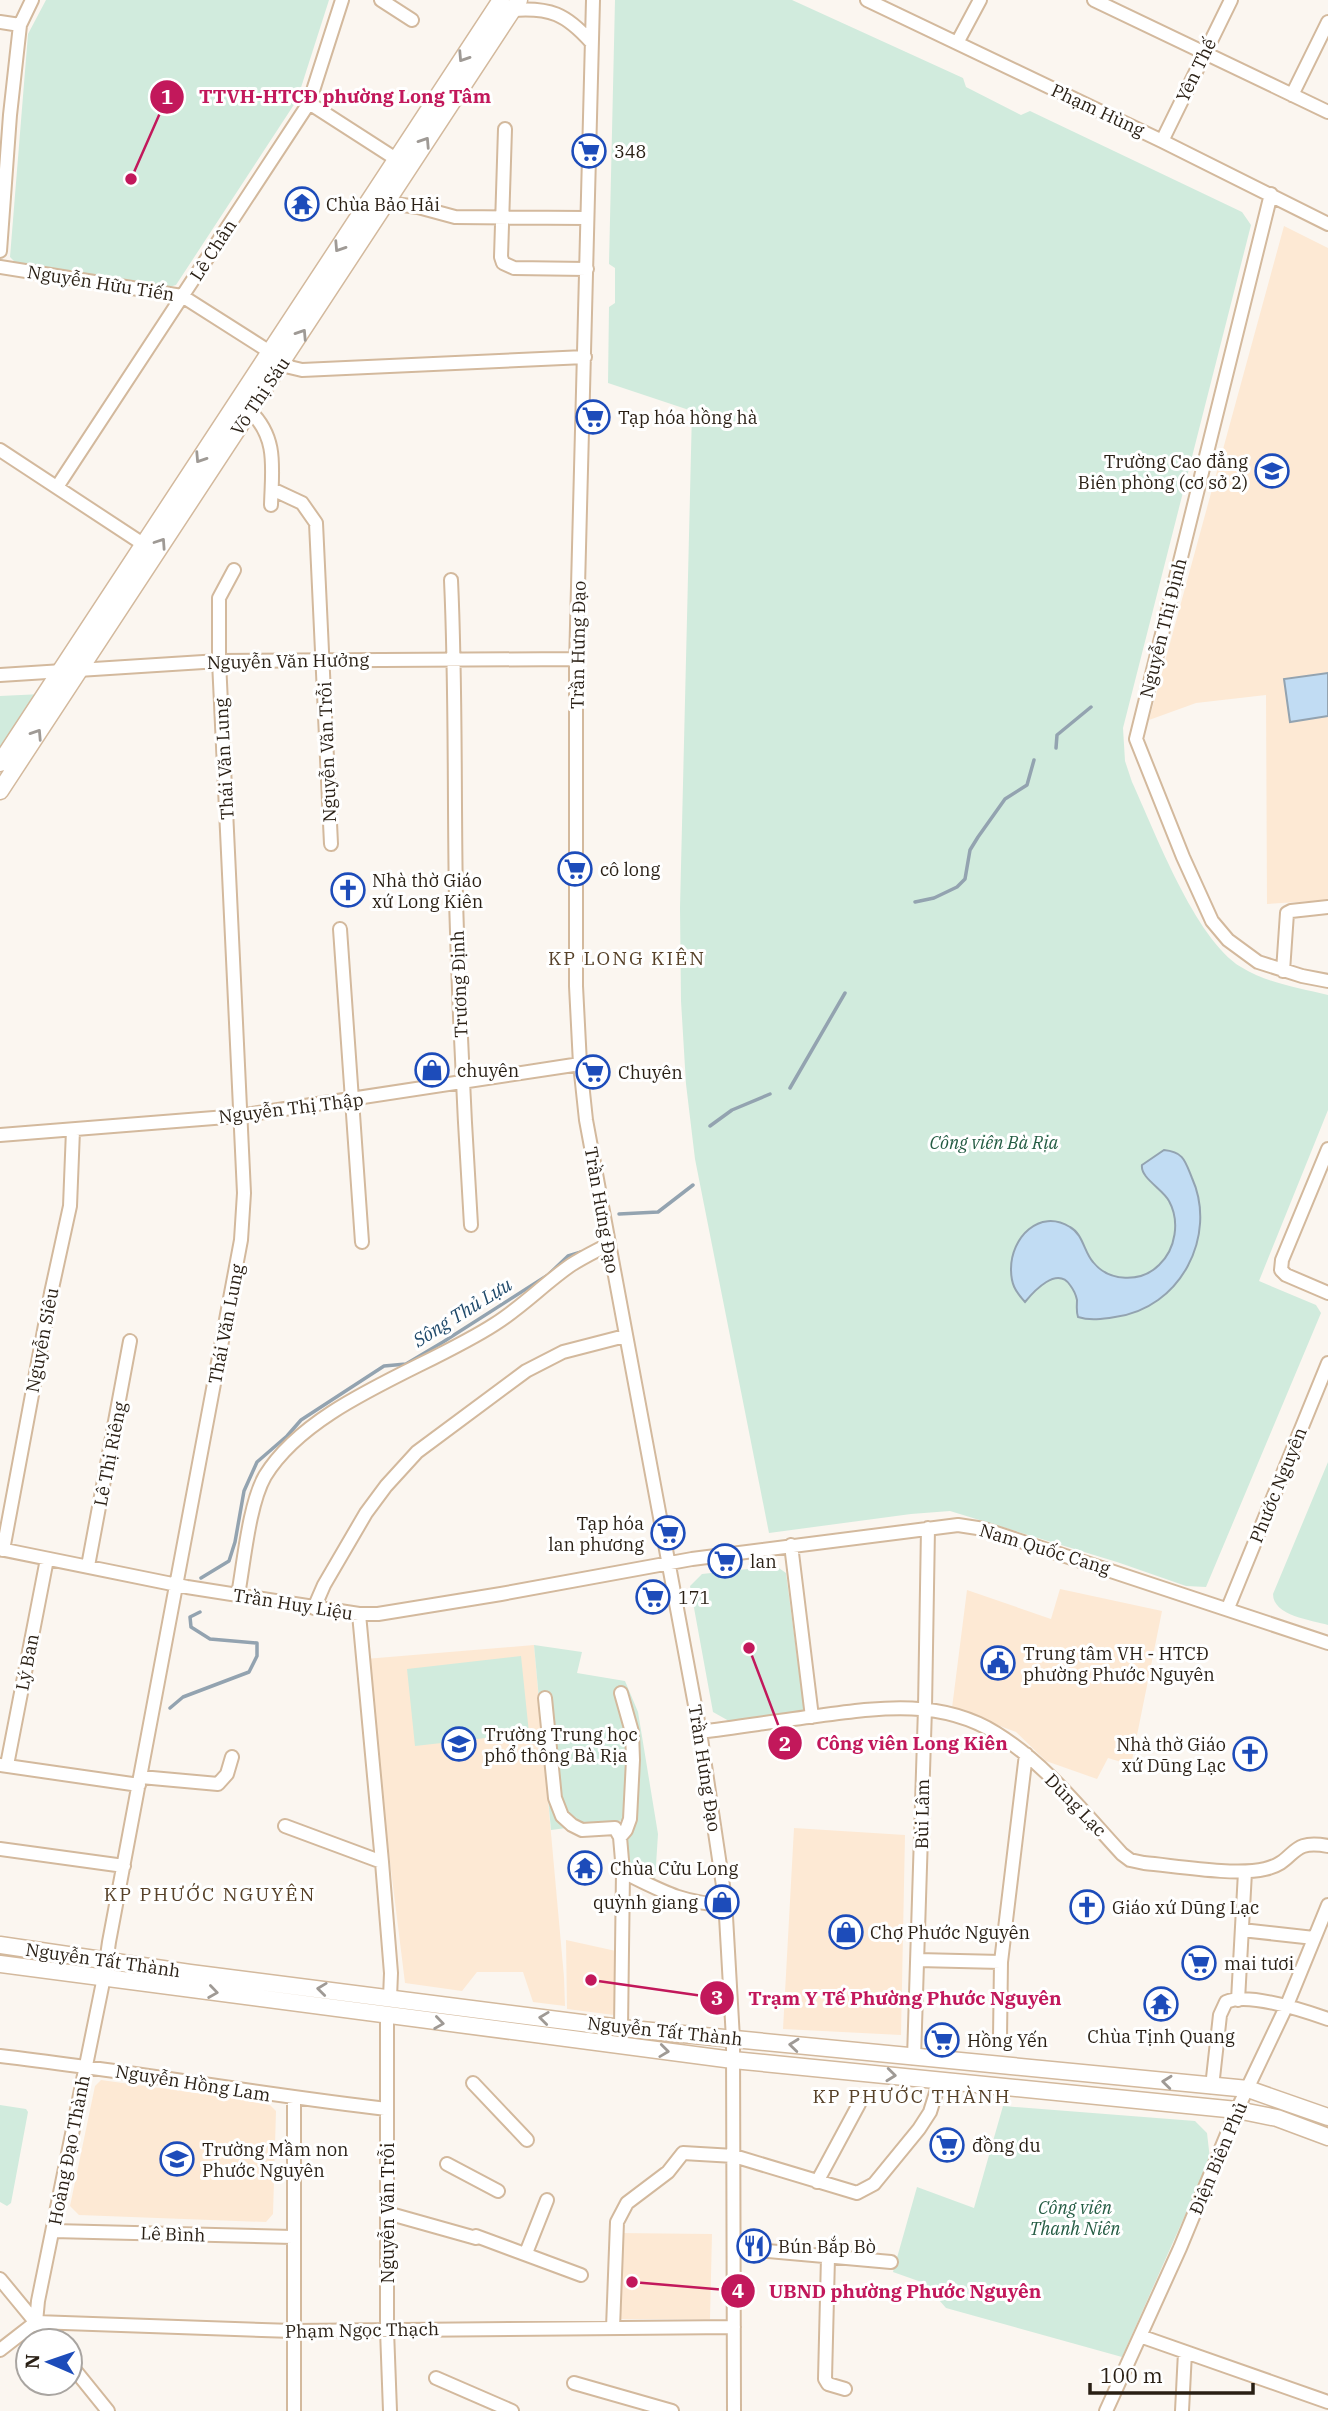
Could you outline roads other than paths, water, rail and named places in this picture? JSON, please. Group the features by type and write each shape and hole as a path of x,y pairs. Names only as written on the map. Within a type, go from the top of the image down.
{"main road":[{"name":"Võ Thị Sáu","path":"0,763 396,159 511,3"},
{"name":"Võ Thị Sáu","path":"0,791 387,203 511,3"},
{"name":"Nguyễn Tất Thành","path":"0,1945 190,1973 621,2028 1248,2089 1328,2117"},
{"name":"Nguyễn Tất Thành","path":"0,1964 733,2060 1237,2110 1278,2118 1328,2137"}],"street":[{"path":"0,251 5,114 20,25 32,0"},
{"name":"Lê Chân","path":"57,487 309,103 342,0"},
{"path":"381,0 412,20"},
{"name":"Trần Hưng Đạo","path":"593,0 576,659 576,986 580,1064 586,1120 700,1732 725,1905 733,2039 734,2411"},
{"name":"Phạm Hùng","path":"867,0 1326,219"},
{"path":"957,43 980,0"},
{"path":"1094,0 1328,112"},
{"name":"Yên Thế","path":"1161,141 1231,0"},
{"path":"511,3 552,12 577,27 592,42"},
{"path":"0,22 20,25"},
{"path":"1292,95 1328,22"},
{"path":"309,103 396,159"},
{"path":"505,129 501,257 508,267 587,269"},
{"name":"Nguyễn Thị Định","path":"1271,194 1136,740 1212,921 1228,940 1258,962 1283,971 1328,981"},
{"path":"387,203 418,207 455,217 587,218"},
{"name":"Nguyễn Hữu Tiến","path":"0,267 182,296 270,352"},
{"path":"281,365 302,370 585,357"},
{"path":"250,411 263,423 270,442 271,505"},
{"path":"0,450 144,544"},
{"name":"Nguyễn Văn Trỗi","path":"272,489 302,502 316,523 331,844"},
{"name":"Thái Văn Lung","path":"104,1978 242,1240 244,1193 219,661 219,598 234,570"},
{"name":"Trương Định","path":"451,580 456,898 462,1083 471,1224"},
{"name":"Nguyễn Văn Hưởng","path":"0,675 219,661 576,659"},
{"path":"1283,971 1287,912 1328,907"},
{"path":"340,929 362,1242"},
{"name":"Nguyễn Thị Thập","path":"0,1135 239,1116 580,1064"},
{"name":"Nguyễn Siêu","path":"1,1549 70,1206 73,1130"},
{"path":"1328,1149 1282,1260 1281,1270 1286,1275 1328,1293"},
{"path":"238,1595 254,1507 264,1478 282,1454 307,1430 375,1387 496,1324 573,1264 609,1244"},
{"path":"314,1608 324,1585 366,1513 417,1452 526,1371 563,1352 625,1336"},
{"name":"Lê Thị Riêng","path":"89,1566 130,1341"},
{"name":"Phước Nguyên","path":"1228,1608 1328,1363"},
{"name":"Nam Quốc Cang","path":"669,1563 928,1528 958,1525 984,1528 1328,1643"},
{"name":"Bùi Lâm","path":"914,2058 928,1528"},
{"path":"791,1545 812,1717"},
{"name":"Trần Huy Liệu","path":"1,1549 177,1584 359,1614 378,1614 501,1594 669,1563"},
{"name":"Lý Ban","path":"4,1765 47,1559"},
{"path":"359,1614 391,1973 390,1998"},
{"path":"620,1837 630,1819 633,1760 632,1732 621,1693"},
{"path":"545,1698 558,1809 565,1821 577,1828 615,1828 620,1837 623,1872 621,2028"},
{"name":"Dũng Lạc","path":"700,1732 884,1707 925,1708 976,1723 1026,1754 1080,1806 1130,1860 1245,1872 1276,1866 1302,1845 1309,1843 1328,1846"},
{"path":"1000,2038 1001,1962 1026,1754"},
{"path":"4,1765 140,1781 218,1784 227,1774 232,1757"},
{"path":"285,1826 382,1862"},
{"path":"0,1849 124,1866"},
{"path":"623,1872 677,1898 702,1904 725,1905"},
{"path":"1238,2000 1245,1872"},
{"name":"Điện Biên Phủ","path":"1106,2411 1180,2248 1237,2110 1287,2005 1328,1905"},
{"path":"1242,1930 1314,1938"},
{"path":"918,1960 1001,1962"},
{"name":"Hoàng Đạo Thành","path":"36,2322 38,2301 104,1978"},
{"path":"1212,2087 1221,2009 1226,2002 1238,2000 1287,2005 1328,2019"},
{"name":"Nguyễn Văn Trỗi","path":"387,2016 387,2330 390,2411"},
{"name":"Nguyễn Hồng Lam","path":"0,2056 387,2109"},
{"path":"613,2328 616,2231 627,2203 668,2172 683,2153 734,2157 857,2193 874,2184 925,2120 940,2080"},
{"path":"473,2083 527,2140"},
{"path":"294,2098 294,2411"},
{"path":"817,2182 859,2104"},
{"path":"447,2164 498,2191"},
{"path":"526,2253 547,2200"},
{"path":"387,2213 476,2237 582,2275"},
{"name":"Lê Bình","path":"53,2231 293,2237"},
{"path":"734,2248 891,2262"},
{"path":"828,2257 825,2379 828,2384 845,2389"},
{"path":"0,2279 40,2327"},
{"path":"0,2350 36,2322"},
{"name":"Phạm Ngọc Thạch","path":"36,2322 293,2331 734,2327"},
{"path":"1140,2336 1322,2404"},
{"path":"1182,2411 1185,2352"},
{"path":"436,2378 512,2411"},
{"path":"84,2381 108,2411"},
{"path":"574,2383 672,2411"}],"water":[{"path":"1328,673 1328,716 1290,722 1284,679"},
{"path":"1164,1150 1183,1158 1199,1200 1200,1223 1196,1245 1188,1266 1175,1285 1158,1300 1138,1311 1115,1317 1078,1317 1074,1292 1065,1280 1059,1278 1046,1282 1025,1302 1013,1283 1012,1258 1021,1237 1029,1229 1048,1221 1059,1222 1074,1230 1093,1262 1108,1273 1125,1278 1134,1277 1152,1271 1159,1265 1173,1243 1174,1217 1169,1201 1148,1179 1142,1165"}],"waterway":[{"name":"Sông Thủ Lựu","path":"1056,748 1057,735 1091,707"},
{"name":"Sông Thủ Lựu","path":"915,902 934,898 957,887 965,879 970,850 1005,799 1027,785 1034,760"},
{"name":"Sông Thủ Lựu","path":"790,1088 845,993"},
{"name":"Sông Thủ Lựu","path":"710,1126 732,1110 770,1094"},
{"name":"Sông Thủ Lựu","path":"619,1214 658,1212 693,1185"},
{"name":"Sông Thủ Lựu","path":"201,1578 229,1561 244,1491 257,1462 301,1420 384,1366 406,1364 443,1342 548,1275 568,1256 581,1252"},
{"name":"Sông Thủ Lựu","path":"170,1708 183,1697 249,1672 257,1656 257,1643 210,1639 191,1627 190,1617 200,1612"}],"place":[{"name":"348","path":"589,151"},
{"name":"TTVH-HTCĐ phường Long Tâm","path":"131,179"},
{"name":"Chùa Bảo Hải","path":"302,204"},
{"name":"Tạp hóa hồng hà","path":"593,417"},
{"name":"Trường Cao đẳng Biên phòng (cơ sở 2)","path":"1272,471"},
{"name":"cô long","path":"575,869"},
{"name":"Nhà thờ Giáo xứ Long Kiên","path":"348,890"},
{"name":"chuyên","path":"432,1070"},
{"name":"Chuyên","path":"593,1072"},
{"name":"Tạp hóa lan phương","path":"668,1533"},
{"name":"lan","path":"725,1561"},
{"name":"171","path":"653,1597"},
{"name":"Công viên Long Kiên","path":"749,1648"},
{"name":"Trung tâm VH - HTCĐ phường Phước Nguyên","path":"998,1663"},
{"name":"Trường Trung học phổ thông Bà Rịa","path":"459,1744"},
{"name":"Nhà thờ Giáo xứ Dũng Lạc","path":"1250,1754"},
{"name":"Chùa Cửu Long","path":"585,1868"},
{"name":"quỳnh giang","path":"722,1902"},
{"name":"Giáo xứ Dũng Lạc","path":"1087,1907"},
{"name":"Chợ Phước Nguyên","path":"846,1932"},
{"name":"mai tươi","path":"1199,1963"},
{"name":"Trạm Y Tế Phường Phước Nguyên","path":"591,1980"},
{"name":"Chùa Tịnh Quang","path":"1161,2004"},
{"name":"Hồng Yến","path":"942,2040"},
{"name":"đồng du","path":"947,2145"},
{"name":"Trường Mầm non Phước Nguyên","path":"177,2159"},
{"name":"Bún Bắp Bò","path":"754,2246"},
{"name":"UBND phường Phước Nguyên","path":"632,2282"}],"district":[{"name":"KP LONG KIÊN","path":"627,958"},
{"name":"KP PHƯỚC NGUYÊN","path":"210,1894"},
{"name":"KP PHƯỚC THÀNH","path":"912,2096"}],"park label":[{"name":"Công viên Bà Rịa","path":"994,1142"},
{"name":"Công viên Thanh Niên","path":"1075,2217"}]}
